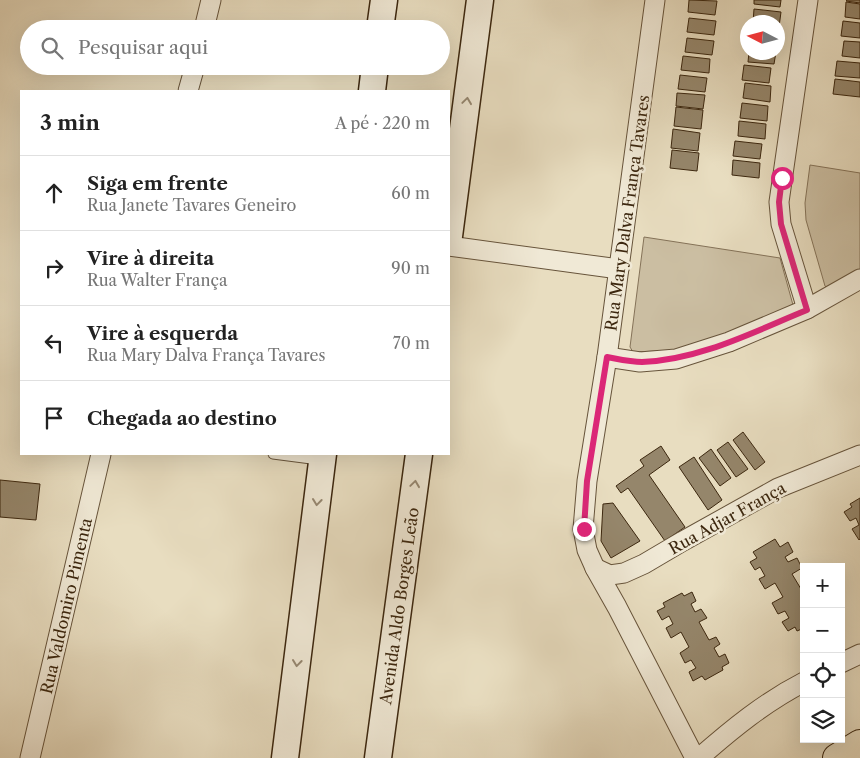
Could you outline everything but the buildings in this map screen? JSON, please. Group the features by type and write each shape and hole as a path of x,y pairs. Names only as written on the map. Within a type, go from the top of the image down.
{"main road":[{"path":"381,20 384,0"},
{"path":"450,228 480,0"},
{"path":"372,90 374,75"},
{"name":"Avenida Aldo Borges Leão","path":"378,758 420,455"},
{"path":"285,758 322,457"},
{"path":"837,758 860,744"},
{"path":"842,758 860,750"}],"street":[{"path":"206,20 211,0"},
{"name":"Rua Mary Dalva França Tavares","path":"656,0 607,357 587,481 584,529 587,550 595,568 695,758"},
{"path":"807,310 781,224 779,202 808,0"},
{"path":"188,90 192,75"},
{"path":"450,246 619,269"},
{"path":"607,357 640,362 676,359 729,342 807,310 860,279"},
{"name":"Rua Valdomiro Pimenta","path":"30,758 101,455"},
{"name":"Rua Adjar França","path":"595,568 610,575 624,573 644,564 778,488 860,455"},
{"path":"845,661 860,654"},
{"path":"699,758 729,731 782,693 800,684"}],"lane":[{"path":"289,455 322,457"}],"shaded area":[{"path":"810,165 860,173 860,272 828,289 825,286 806,220 805,203"},
{"path":"644,237 780,258 793,305 693,348 633,352 630,347"}],"route":[{"path":"584,529 587,481 607,357 640,362 676,359 729,342 807,310 781,224 779,202 782,178"}]}
